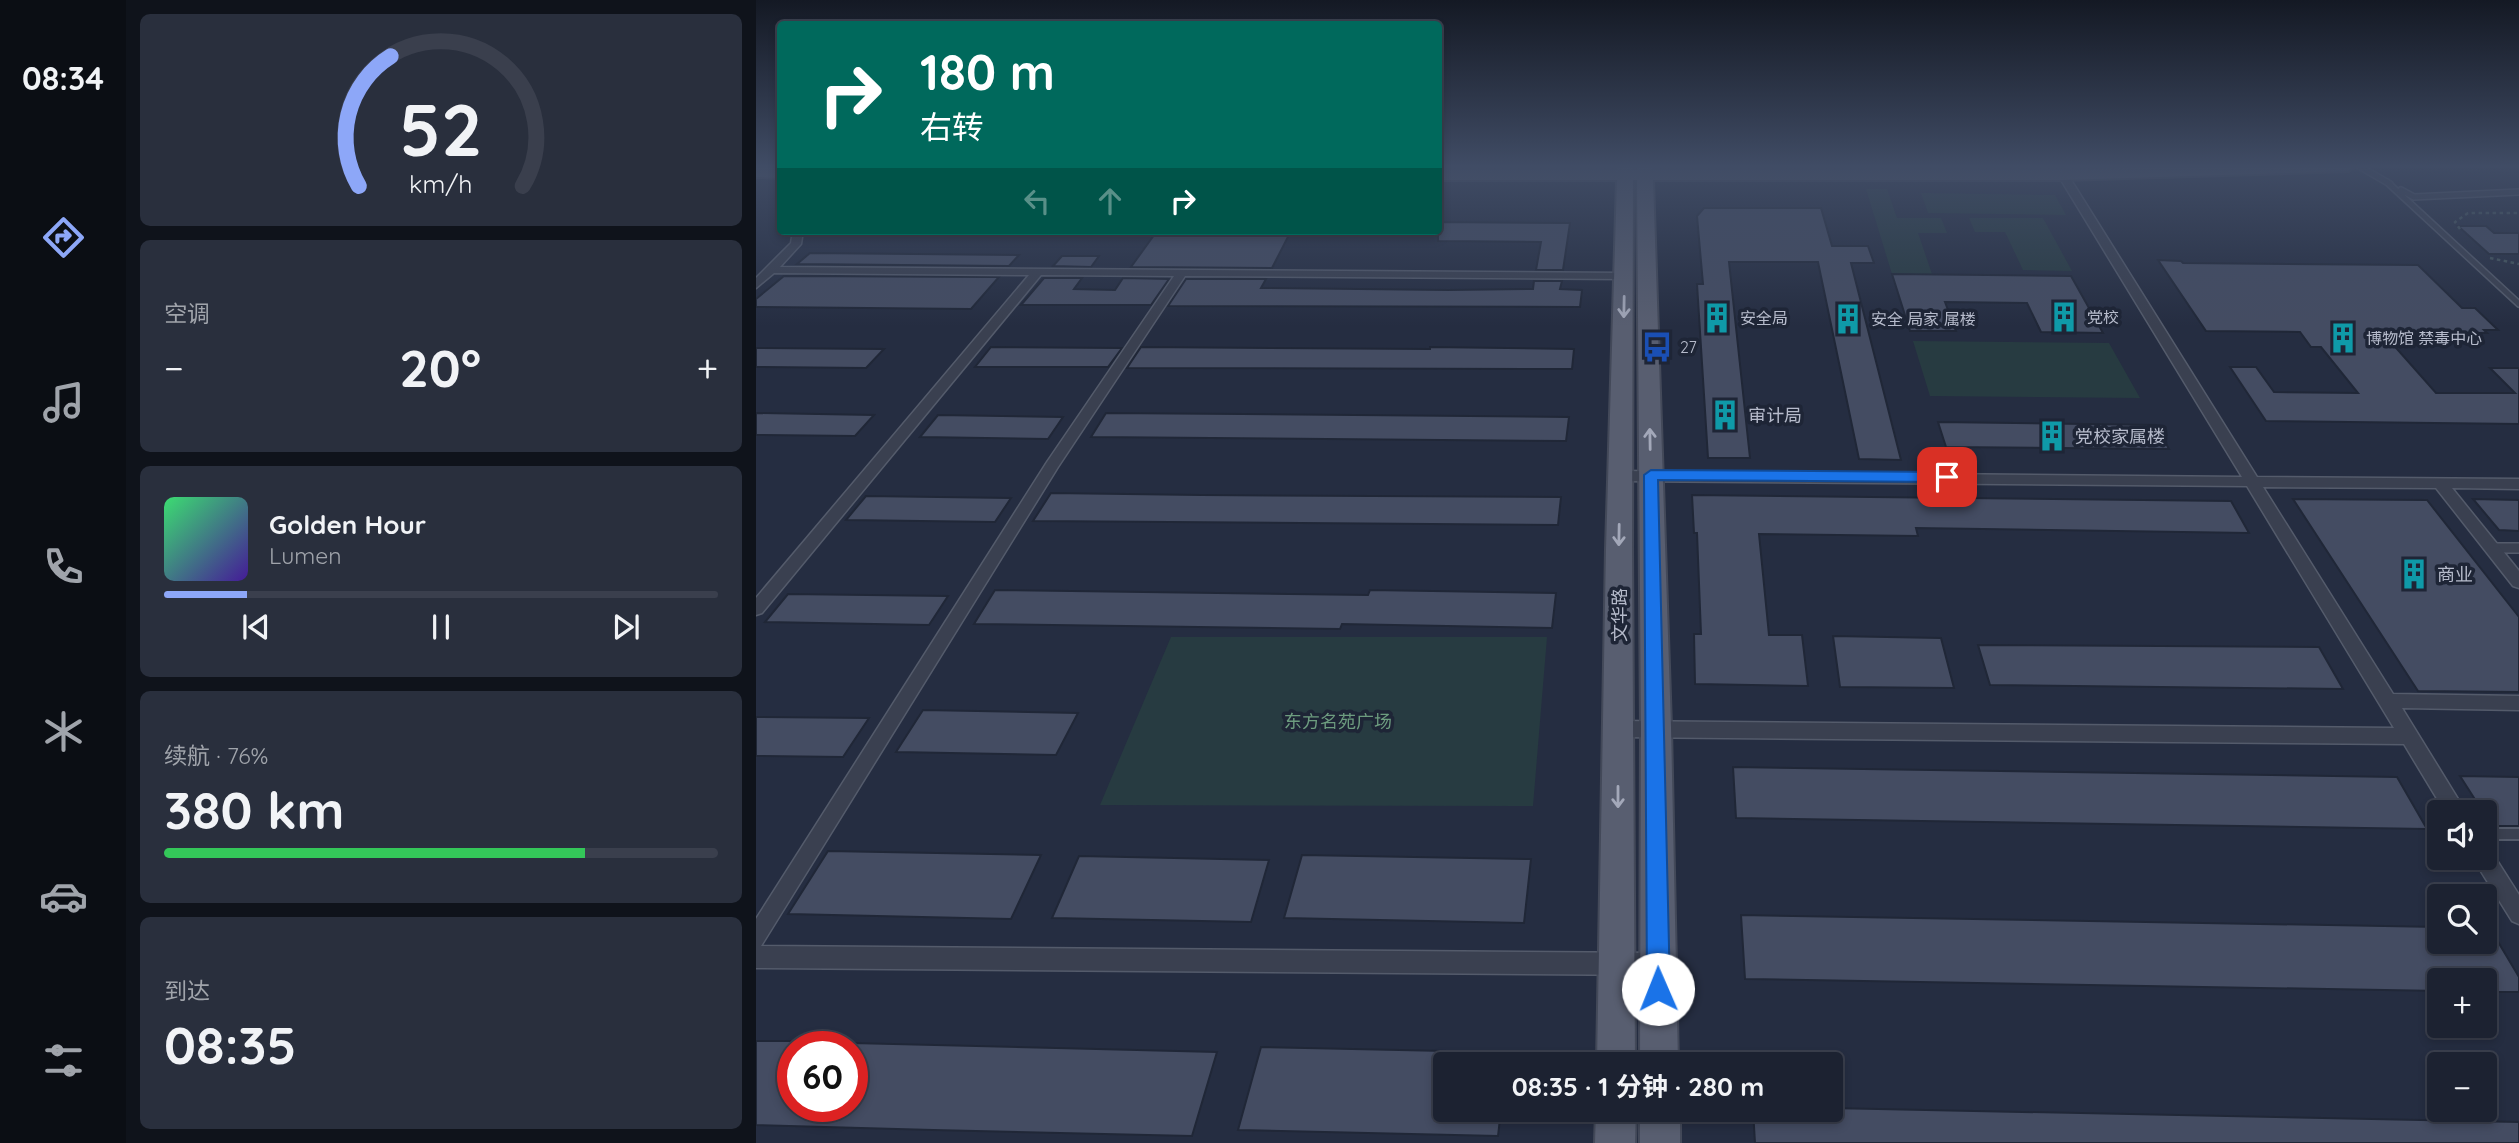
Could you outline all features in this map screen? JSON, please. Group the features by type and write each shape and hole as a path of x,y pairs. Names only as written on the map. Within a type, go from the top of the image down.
{"main road":[{"name":"文华路","path":"1616,1052 1620,476 1625,276 1630,219"},
{"name":"文华路","path":"1637,219 1651,475 1659,1052"},
{"path":"1615,1143 1616,1122"},
{"path":"1660,1122 1660,1143"}],"street":[{"path":"2091,219 2449,800"},
{"path":"756,285 796,244 797,235"},
{"path":"773,270 1625,276"},
{"path":"756,609 1038,272"},
{"path":"756,938 1052,466 1181,274"},
{"path":"1620,476 2519,484"},
{"path":"2440,482 2519,582"},
{"path":"2388,701 2519,703"},
{"path":"1618,729 1656,727 2410,736"},
{"path":"2492,870 2519,914"},
{"path":"756,957 1658,964"}],"lane":[{"path":"2427,219 2519,304"},
{"path":"2491,548 2519,548"},
{"path":"2497,834 2519,834"}],"path":[{"path":"2459,219 2455,222 2460,231"},
{"path":"2488,257 2519,264"}],"green space":[{"path":"1875,219 1942,219 1947,233 1918,233 1932,274 1892,274"},
{"path":"1970,219 2044,219 2072,271 2023,270 2005,232 1975,232"},
{"path":"1913,341 2109,343 2140,398 1930,396"},
{"name":"东方名苑广场","path":"1171,637 1547,637 1533,806 1100,805"}],"building":[{"path":"1697,219 1824,219 1832,246 1868,246 1874,263 1851,263 1901,460 1859,459 1818,262 1729,262 1750,458 1708,458 1697,284 1703,284"},
{"path":"1442,222 1570,223 1563,270 1536,270 1541,242 1438,241 1438,235 1442,235"},
{"path":"2458,226 2486,226 2494,233 2519,233 2519,254 2489,254"},
{"path":"1154,235 1289,235 1272,268 1131,267"},
{"path":"810,253 1019,255 1009,266 797,264"},
{"path":"1062,256 1099,256 1091,267 1053,266"},
{"name":"博物馆 禁毒中心","path":"2158,260 2183,263 2418,265 2462,308 2475,308 2498,330 2484,330 2487,333 2382,332 2436,393 2515,393 2490,368 2519,368 2519,424 2266,421 2230,367 2256,367 2274,392 2358,393 2321,347 2311,347 2300,332 2206,331"},
{"name":"党校","path":"1892,274 2071,276 2103,333 2041,332 2027,303 1945,302 1956,331 1910,331"},
{"path":"784,276 999,277 971,309 756,307 756,299"},
{"path":"1044,278 1082,278 1074,289 1115,290 1123,278 1169,279 1151,305 1021,305"},
{"path":"1186,279 1266,279 1261,288 1448,290 1533,289 1534,281 1562,281 1560,289 1582,290 1580,307 1168,306"},
{"path":"991,347 1122,348 1108,367 975,367"},
{"path":"1141,347 1574,349 1572,369 1127,368"},
{"path":"756,348 884,349 866,368 756,367"},
{"path":"756,413 874,415 855,436 756,435"},
{"path":"1106,413 1569,417 1566,441 1091,437"},
{"path":"938,415 1063,417 1048,439 920,437"},
{"name":"党校家属楼","path":"1938,422 2156,425 2169,449 1946,447"},
{"path":"1051,493 1561,497 1558,525 1033,521"},
{"path":"1692,495 2231,501 2249,533 1916,528 1918,536 1759,534 1769,635 1802,635 1808,686 1695,684 1694,634 1701,634 1697,533 1694,533"},
{"path":"866,496 1011,498 995,522 846,520"},
{"name":"商业","path":"2293,499 2427,500 2519,617 2519,692 2418,691"},
{"path":"2473,499 2519,500 2519,531 2499,530"},
{"path":"995,590 1368,595 1370,590 1556,593 1552,628 1342,624 1340,629 974,624"},
{"path":"788,594 948,596 929,625 765,622"},
{"path":"1833,636 1941,638 1954,688 1840,687"},
{"path":"1978,645 2319,647 2343,689 1990,685"},
{"path":"923,710 1078,713 1056,755 896,752"},
{"path":"756,717 869,718 843,757 756,756"},
{"path":"1733,767 2397,777 2427,829 1736,818"},
{"path":"2460,776 2519,777 2519,826 2497,826 2497,800 2475,800"},
{"path":"828,851 1041,855 1011,919 788,914"},
{"path":"1302,855 1531,859 1524,923 1284,918"},
{"path":"1079,856 1269,860 1251,922 1052,918"},
{"path":"1741,915 2427,927 2427,954 2497,954 2497,940 2519,977 2519,992 2497,992 2497,968 2427,968 2427,991 1745,979"},
{"path":"756,1041 777,1041 777,1122 868,1122 868,1043 1217,1052 1192,1136 756,1125"},
{"path":"1261,1047 1446,1051 1433,1052 1433,1122 1500,1122 1498,1136 1238,1130"},
{"path":"1843,1108 2519,1122 2519,1143 1755,1143 1754,1122 1843,1122"}],"place":[{"name":"党校","path":"2064,317"},
{"name":"安全局","path":"1717,318"},
{"name":"安全 局家 属楼","path":"1848,319"},
{"name":"博物馆 禁毒中心","path":"2343,338"},
{"name":"27","path":"1657,347"},
{"name":"审计局","path":"1725,415"},
{"name":"党校家属楼","path":"2052,436"},
{"name":"商业","path":"2414,574"}],"route":[{"path":"1658,989 1651,475 1947,477"}]}
